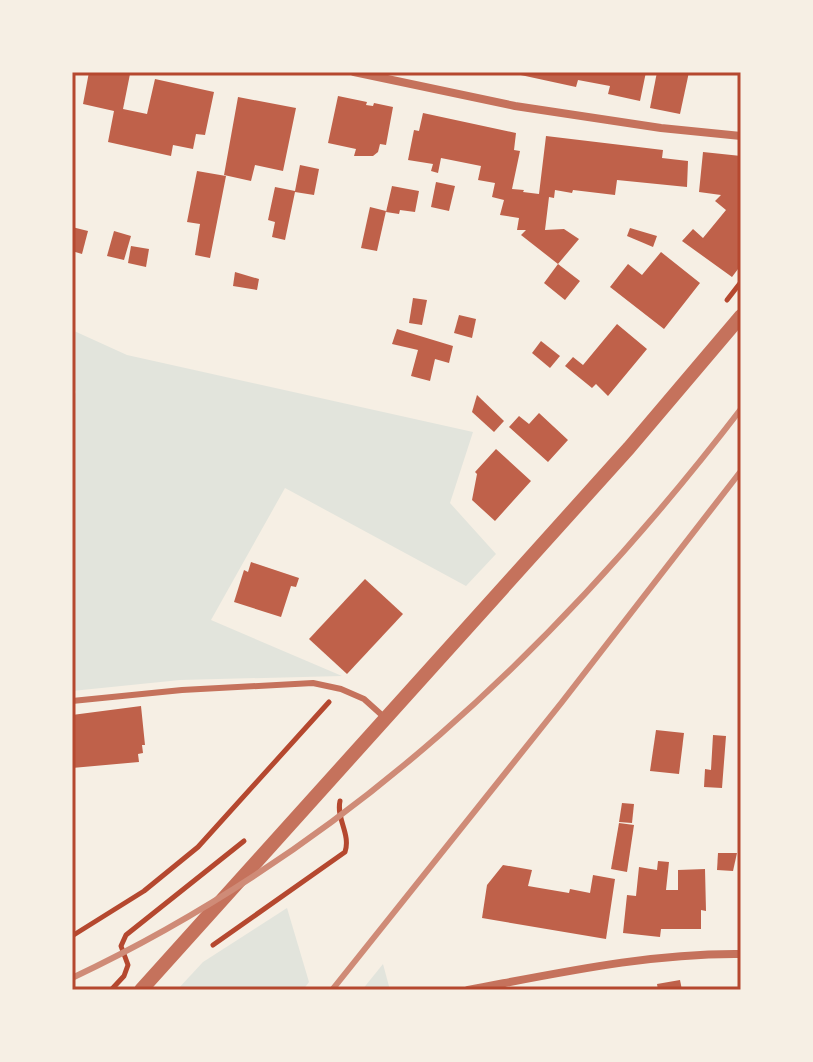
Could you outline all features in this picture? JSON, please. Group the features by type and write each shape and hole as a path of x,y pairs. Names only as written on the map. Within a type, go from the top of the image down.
{"street":[{"path":"354,72 515,106 661,128 741,136"},
{"path":"141,990 629,448 741,316"},
{"path":"468,990 615,962 700,953 741,954"}],"lane":[{"path":"72,701 182,690 313,683 341,689 364,699 384,717"}],"path":[{"path":"72,936 144,891 198,847 341,689"},
{"path":"207,950 345,852 347,839 338,807 347,791"},
{"path":"111,990 124,976 128,965 121,946 126,935 248,838"}],"shaded area":[{"path":"72,330 127,355 473,432 450,503 496,554 466,586 285,488 211,620 342,676 180,680 72,691 72,400 76,392 72,383"},
{"path":"287,908 309,982 303,990 177,990 203,962"},
{"path":"383,964 390,990 362,990"}],"building":[{"path":"89,72 130,74 123,109 147,114 155,79 214,92 205,135 196,134 193,149 173,145 171,156 108,142 114,111 83,104"},
{"path":"507,72 646,72 640,101 608,94 610,86 578,80 576,87"},
{"path":"657,72 689,72 680,114 650,108"},
{"path":"338,96 367,102 366,105 373,106 374,103 393,107 386,145 380,144 373,156 354,156 356,149 328,143"},
{"path":"238,97 296,108 283,171 255,165 251,181 224,175"},
{"path":"423,113 516,133 514,150 520,151 512,189 539,194 546,136 663,150 662,158 688,161 687,187 617,180 615,195 555,190 554,198 549,197 545,230 564,229 579,239 558,264 521,235 526,230 517,230 519,218 500,215 504,200 492,197 495,183 478,180 481,166 441,158 438,173 431,171 433,164 408,160 414,130 419,131"},
{"path":"703,152 741,156 741,265 732,277 682,241 693,229 703,238 726,210 715,201 721,195 699,192"},
{"path":"300,165 319,169 314,195 295,192 285,240 272,237 275,222 268,220 275,187 295,191"},
{"path":"197,171 226,176 210,258 195,255 200,224 187,222"},
{"path":"436,182 455,186 449,211 431,207"},
{"path":"392,186 419,191 415,212 386,212"},
{"path":"370,207 386,211 377,251 361,248"},
{"path":"72,227 88,231 82,254 72,251"},
{"path":"630,228 657,236 653,247 627,236"},
{"path":"114,231 131,236 124,260 107,256"},
{"path":"131,246 149,249 146,267 128,263"},
{"path":"661,252 700,283 664,329 610,287 628,264 642,275"},
{"path":"558,264 580,281 565,300 544,283"},
{"path":"235,272 259,279 257,290 233,286"},
{"path":"413,298 427,300 422,325 409,323"},
{"path":"459,315 476,319 472,338 454,333"},
{"path":"617,324 647,349 608,396 596,384 592,388 565,366 573,357 583,365"},
{"path":"397,329 453,346 449,363 435,359 430,381 411,376 418,350 392,344"},
{"path":"541,341 560,356 550,368 532,353"},
{"path":"477,395 504,421 494,432 472,412"},
{"path":"539,413 568,440 548,462 509,427 519,416 529,424"},
{"path":"496,449 531,481 495,521 472,500 475,472"},
{"path":"251,562 299,578 296,587 291,586 281,617 234,602 244,570 248,572"},
{"path":"365,579 403,614 347,674 309,639"},
{"path":"141,706 145,745 142,745 143,753 138,754 139,762 72,768 72,715"},
{"path":"656,730 684,733 679,774 650,771"},
{"path":"713,735 726,736 722,788 704,787 705,769 711,770"},
{"path":"622,803 634,804 632,823 619,822"},
{"path":"619,823 634,825 627,872 611,869"},
{"path":"718,853 737,853 733,871 717,870"},
{"path":"658,861 669,862 666,890 678,890 678,870 705,869 706,911 701,910 701,929 661,929 660,937 623,933 627,895 636,896 639,867 657,870"},
{"path":"503,865 532,870 528,886 569,893 570,889 590,893 593,875 615,879 606,939 482,918 487,885"},
{"path":"680,980 682,990 658,990 657,984"}],"railway":[{"path":"72,978 172,926 266,868 356,804 441,734 521,659 598,580 741,409"},
{"path":"332,990 741,471"}]}
